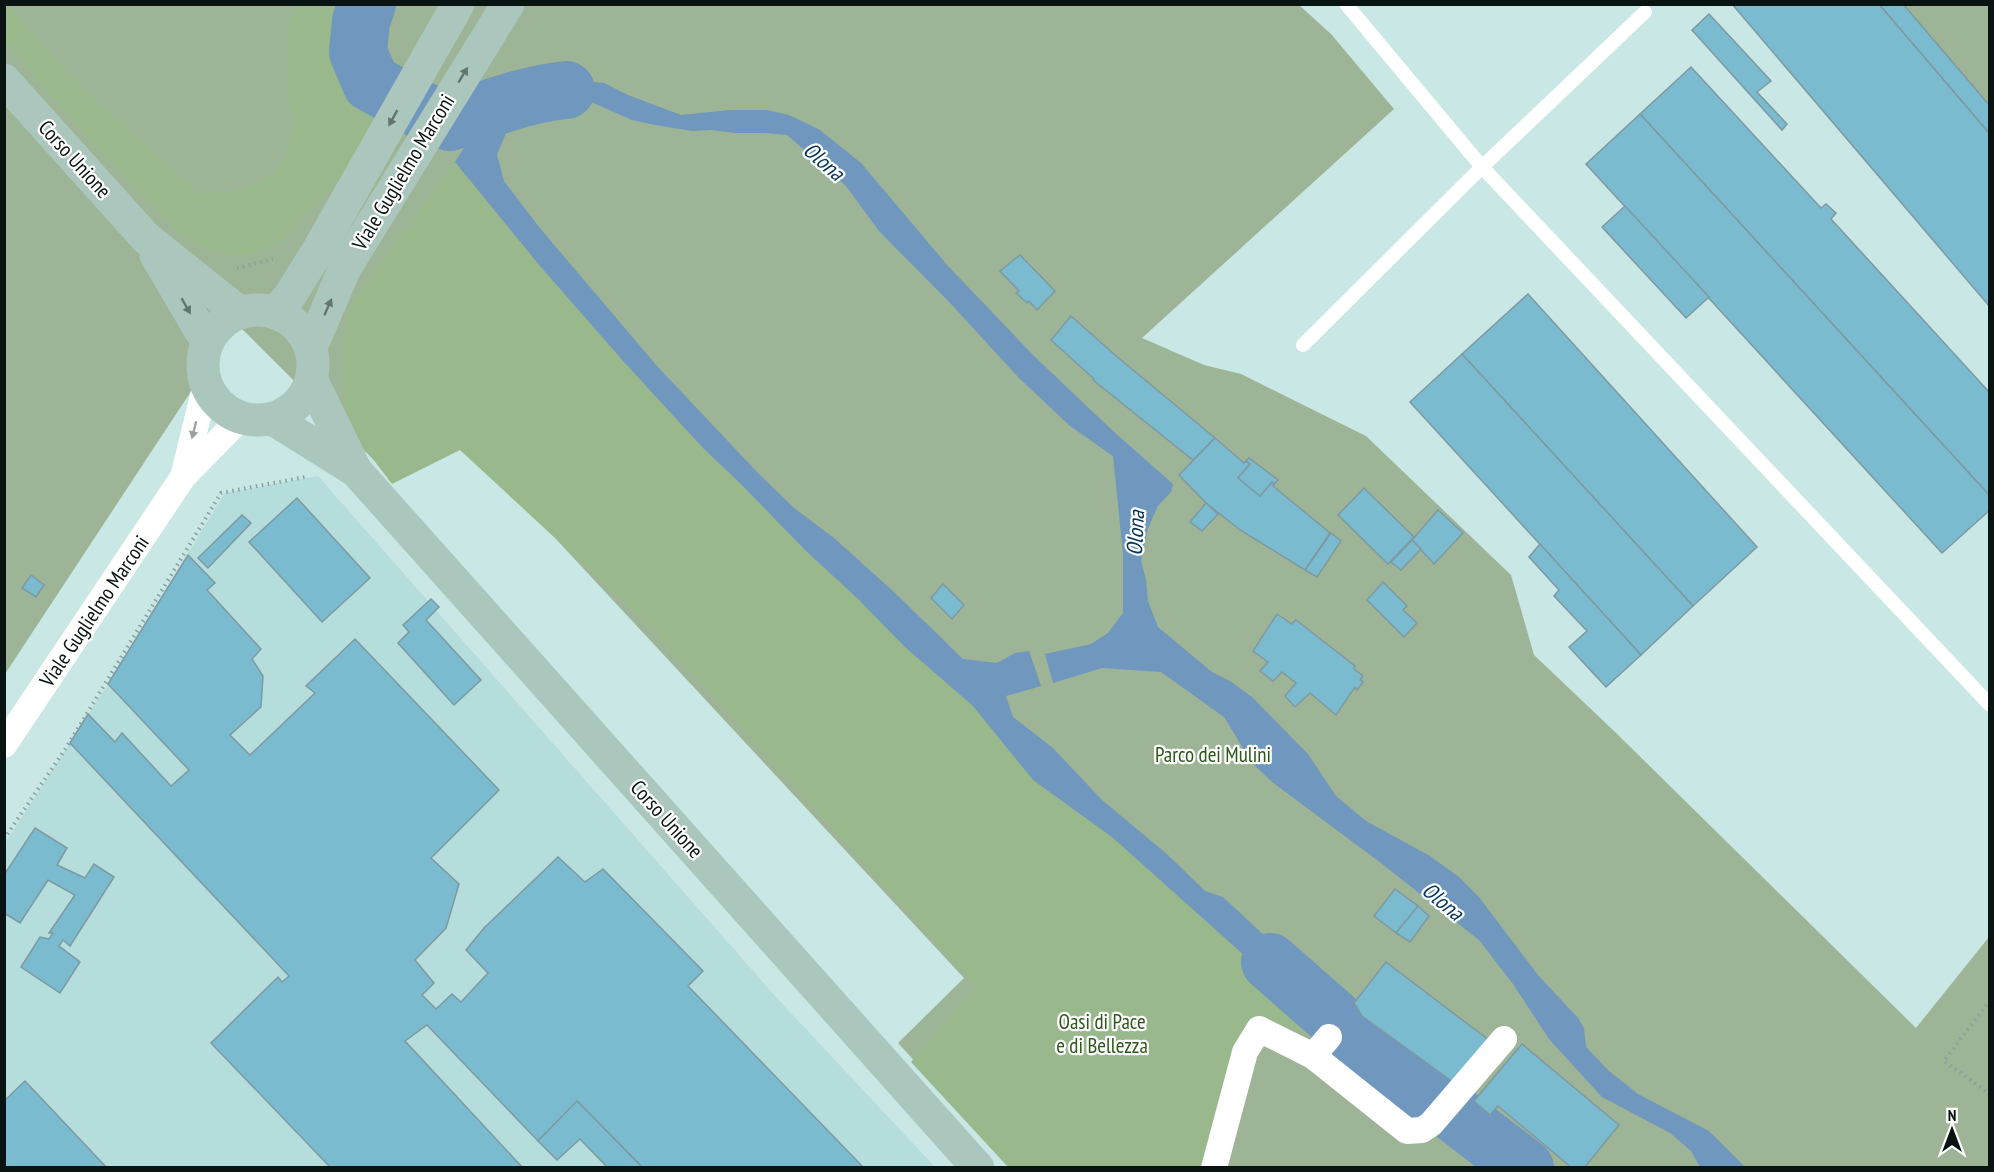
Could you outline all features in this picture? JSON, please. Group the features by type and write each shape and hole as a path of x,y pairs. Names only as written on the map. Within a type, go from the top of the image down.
{"street":[{"name":"Viale Guglielmo Marconi","path":"312,381 314,364 311,346 332,259 455,9"},
{"name":"Viale Guglielmo Marconi","path":"275,313 289,297 332,259 499,17"},
{"name":"Corso Unione","path":"4,80 146,238 240,313"},
{"name":"Corso Unione","path":"146,238 208,341"},
{"path":"208,341 216,329 228,319 240,313 258,310 275,313 290,320 303,331 311,346"},
{"name":"Viale Guglielmo Marconi","path":"183,477 206,384 203,370 208,341"},
{"name":"Corso Unione","path":"312,381 356,471 978,1167"},
{"path":"206,384 214,399 226,411 241,418 258,421 273,419 290,411 303,398 312,381"},
{"name":"Viale Guglielmo Marconi","path":"4,745 183,477 241,418"},
{"name":"Corso Unione","path":"273,419 356,471"},
{"path":"1214,1167 1245,1052 1259,1029 1321,1046 1407,1131 1422,1130 1431,1124 1504,1039"}],"lane":[{"path":"1347,4 1482,167 1989,705"},
{"path":"1303,345 1482,167 1645,12"}],"path":[{"path":"4,839 66,748 221,493 307,477"},
{"path":"1989,1000 1944,1061 1989,1095"}],"shaded area":[{"path":"318,476 774,995 935,1167 5,1167 4,845 108,684 225,493"}],"green space":[{"path":"4,5 8,5 83,89 198,193 245,188 274,173 288,152 294,122 288,101 288,27 294,5 348,5 338,44 339,73 350,93 376,117 344,173 281,240 261,251 240,256 219,252 203,247 184,236 72,120 5,41"},
{"name":"Parco dei Mulini","path":"5,5 1299,5 1331,34 1394,109 1142,338 1204,365 1241,374 1366,436 1511,575 1534,655 1916,1028 1989,937 1989,1167 1012,1167 898,1043 964,978 450,425 391,477 236,323 5,674"},
{"path":"1902,5 1989,5 1989,106"},
{"name":"Oasi di Pace e di Bellezza","path":"455,162 497,215 624,362 703,448 905,647 973,706 1007,749 1044,788 1112,837 1323,1026 1305,1033 1255,1017 1237,1046 1205,1167 1008,1167 911,1062 976,987 649,625 460,450 392,484 363,446 346,411 344,375 346,318 355,299"}],"water":[{"path":"348,5 390,5 382,35 385,51 397,65 407,71 376,117 350,93 339,73 337,44"},
{"path":"556,78 604,83 628,95 681,115 730,110 767,110 789,115 820,130 861,163 948,266 1035,357 1173,484 1171,492 1158,506 1148,528 1141,560 1148,601 1158,627 1212,672 1230,681 1252,697 1308,754 1336,796 1366,821 1430,856 1459,877 1479,897 1538,975 1578,1018 1584,1028 1586,1047 1609,1071 1638,1094 1709,1131 1745,1167 1700,1167 1691,1151 1670,1133 1602,1097 1549,1039 1513,984 1479,940 1272,782 1252,763 1224,717 1161,672 1102,668 1053,683 1045,654 1091,644 1108,633 1123,613 1123,554 1113,456 1070,426 1019,378 879,231 846,186 787,135 692,131 655,125 632,120 591,102 552,104 535,109 506,133 497,155 504,181 539,227 657,366 794,508 834,538 963,659 997,663 1015,653 1029,651 1041,686 1006,696 1013,717 1053,748 1102,800 1168,855 1205,891 1223,897 1268,939 1305,980 1338,1006 1323,1026 1112,837 1033,780 973,706 905,647 703,448 540,266 455,162 483,117 500,98 523,85"},
{"path":"1353,1023 1476,1107 1552,1167 1509,1167 1439,1117 1413,1094 1338,1039"}],"building":[{"path":"1732,4 1879,4 1990,134 1990,307"},
{"path":"1879,4 1903,4 1990,106 1990,134"},
{"path":"1709,14 1771,81 1757,92 1787,124 1782,130 1692,30"},
{"path":"1691,67 1821,208 1826,204 1836,213 1831,219 1990,393 1990,496 1640,114"},
{"path":"1640,114 1990,496 1990,510 1942,553 1586,164"},
{"path":"1625,206 1709,297 1686,318 1602,227"},
{"path":"1020,255 1055,291 1037,310 1029,301 1027,303 1016,293 1019,291 1000,271"},
{"path":"1528,294 1757,547 1693,606 1462,354"},
{"path":"1071,316 1215,438 1193,460 1093,380 1051,340"},
{"path":"1462,354 1693,606 1641,655 1410,402"},
{"path":"1215,438 1244,463 1246,461 1250,464 1238,478 1260,496 1272,482 1273,486 1330,533 1305,570 1240,530 1206,503 1179,475"},
{"path":"1249,458 1278,480 1274,484 1272,482 1260,496 1238,478 1250,464 1246,461"},
{"path":"1364,488 1414,537 1388,564 1338,515"},
{"path":"297,498 370,578 322,622 249,542"},
{"path":"1206,503 1218,514 1202,531 1190,522"},
{"path":"1438,510 1463,533 1434,564 1412,540"},
{"path":"242,515 251,523 208,568 198,558"},
{"path":"1331,533 1341,541 1317,577 1305,570"},
{"path":"1412,540 1421,549 1401,570 1391,562"},
{"path":"1540,544 1641,655 1606,687 1569,647 1587,631 1554,596 1559,590 1529,557"},
{"path":"188,555 215,583 207,590 261,649 252,659 263,676 261,707 230,735 250,755 315,693 306,686 355,639 499,790 431,858 459,884 446,928 415,960 434,983 422,995 436,1009 452,994 461,1002 488,973 466,950 484,928 558,857 585,882 603,869 703,971 688,986 864,1168 643,1168 577,1101 538,1141 427,1025 405,1041 523,1168 331,1168 211,1043 278,977 282,982 289,976 70,743 88,714 115,742 122,733 171,786 189,770 108,684"},
{"path":"31,575 44,585 36,597 22,588"},
{"path":"1383,582 1407,606 1403,610 1417,623 1404,637 1367,600"},
{"path":"943,584 964,605 952,619 931,598"},
{"path":"431,599 439,607 426,620 481,680 454,705 398,643 409,632 403,625"},
{"path":"1277,614 1292,624 1296,620 1355,666 1354,669 1363,676 1360,680 1363,682 1357,690 1355,687 1336,715 1310,693 1295,707 1285,696 1296,683 1282,672 1273,681 1260,671 1268,662 1253,651"},
{"path":"35,828 67,848 57,865 85,878 94,864 114,877 70,946 63,940 59,946 80,962 60,993 21,967 40,937 49,939 53,933 49,933 75,895 48,880 20,923 4,913 4,875"},
{"path":"1395,889 1418,906 1396,933 1374,916"},
{"path":"1418,906 1429,916 1410,942 1396,933"},
{"path":"1386,962 1490,1041 1457,1085 1362,1016 1354,1003"},
{"path":"1522,1044 1619,1125 1584,1168 1572,1168 1498,1106 1490,1115 1474,1101"},
{"path":"25,1081 107,1168 4,1168 4,1101"},
{"path":"577,1101 643,1168 608,1168 580,1139 557,1160 538,1141"}],"waterway":[{"name":"Olona","path":"367,4 361,21 358,52 371,83 419,109 450,122 522,98 566,90"},
{"name":"Olona","path":"1270,962 1361,1042 1525,1168"}]}
